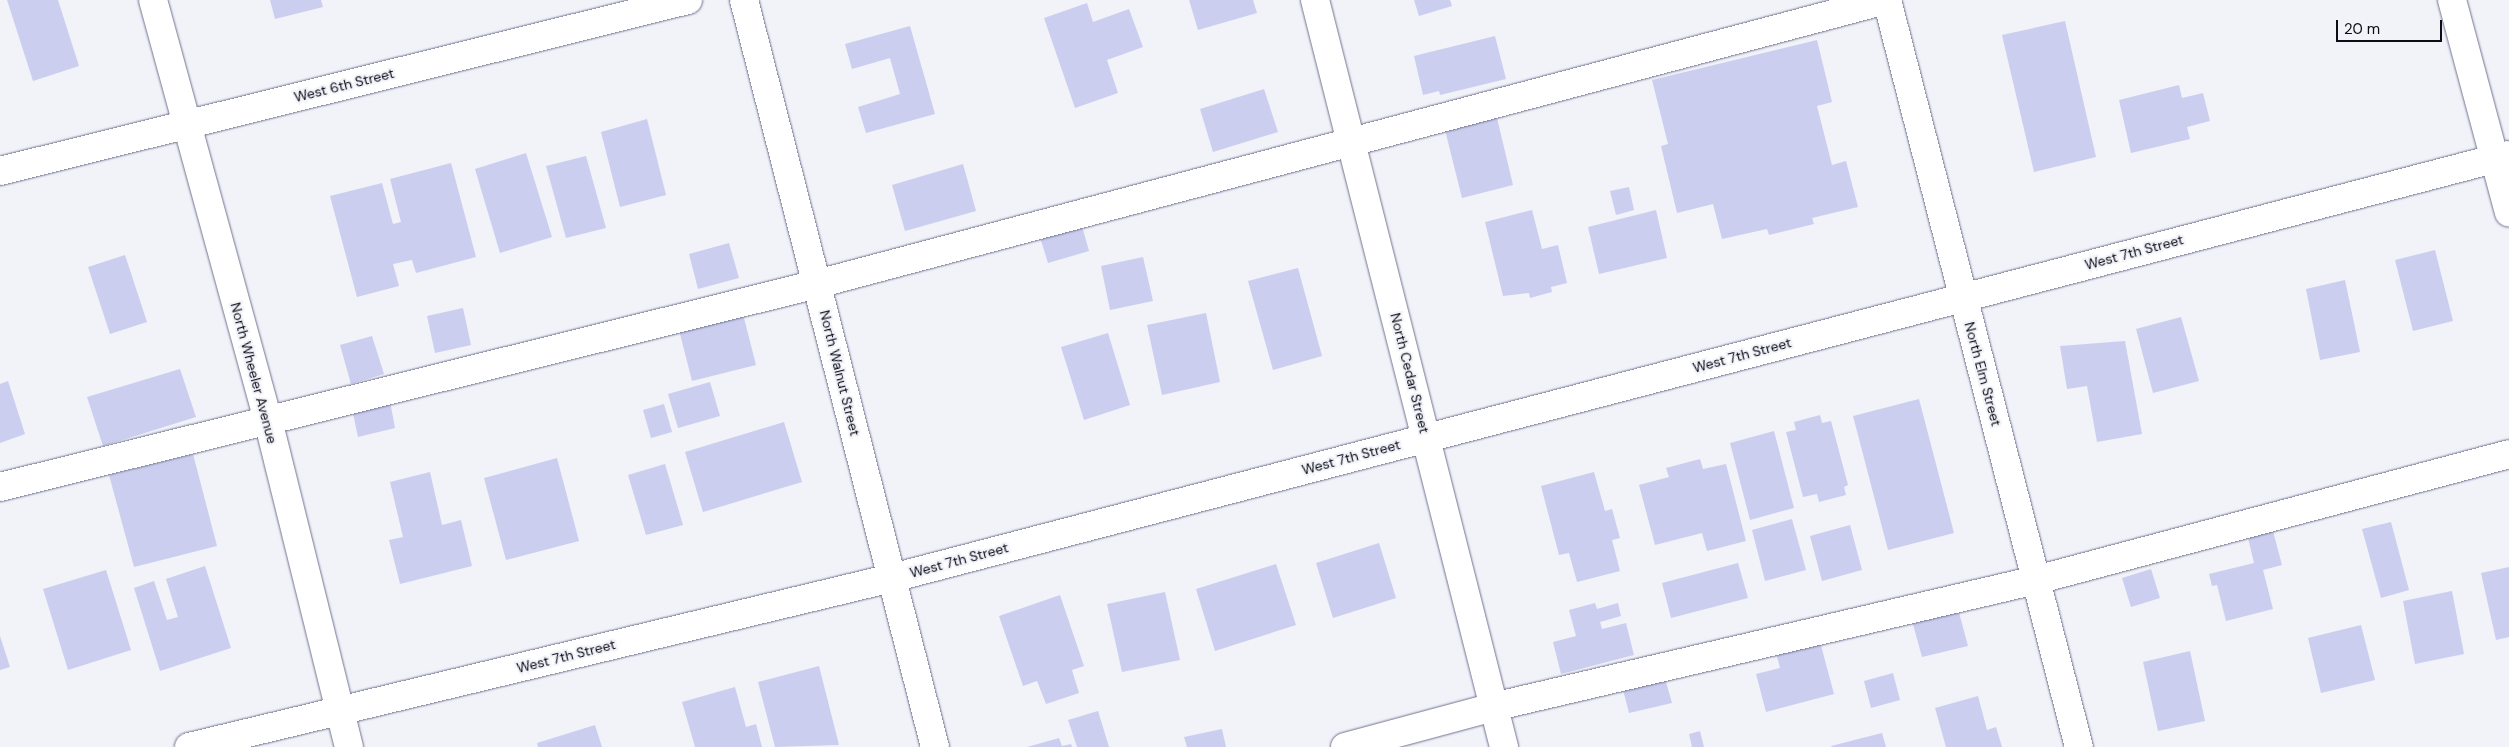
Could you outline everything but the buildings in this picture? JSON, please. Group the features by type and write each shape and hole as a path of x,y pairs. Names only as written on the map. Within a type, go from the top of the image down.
{"street":[{"name":"North Wheeler Avenue","path":"153,0 268,420 349,747"},
{"name":"West 6th Street","path":"0,171 688,0"},
{"name":"North Walnut Street","path":"744,0 935,747"},
{"name":"North Cedar Street","path":"1315,0 1504,747"},
{"path":"0,487 817,284 1886,0"},
{"name":"North Elm Street","path":"1886,0 2079,747"},
{"path":"2452,0 2502,157 2509,212"},
{"name":"West 7th Street","path":"189,747 892,578 2502,157"},
{"path":"1345,747 1493,707 2036,580 2509,454"}]}
